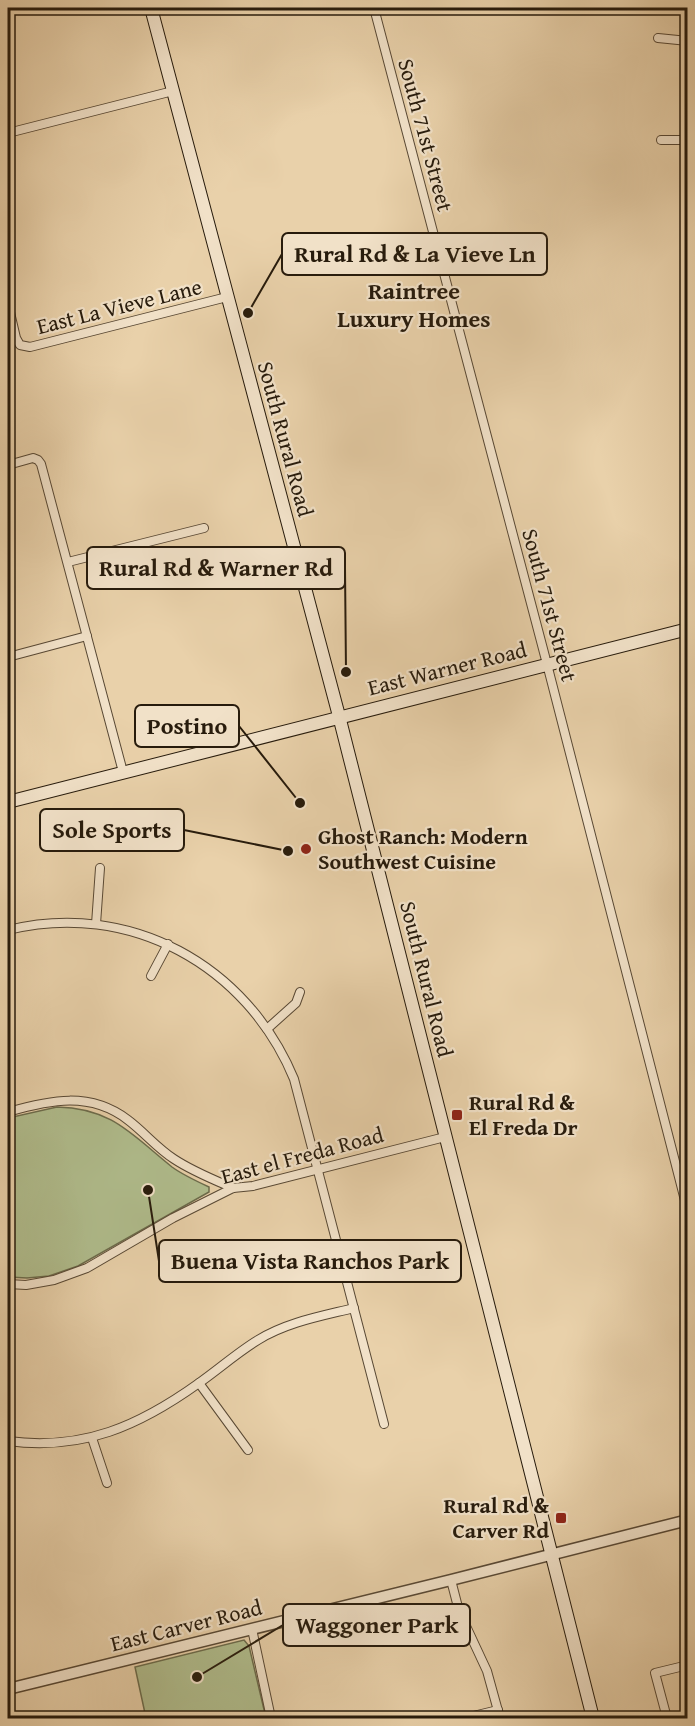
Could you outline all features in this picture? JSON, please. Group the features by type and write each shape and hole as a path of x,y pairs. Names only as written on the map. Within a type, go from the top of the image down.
{"main road":[{"name":"South Rural Road","path":"151,8 339,716 593,1719"},
{"name":"East Warner Road","path":"8,802 687,629"}],"street":[{"name":"South 71st Street","path":"374,8 547,664 687,1212"},
{"path":"658,38 687,41"},
{"path":"8,133 173,91"},
{"path":"661,140 687,140"},
{"name":"East La Vieve Lane","path":"8,304 16,338 20,345 30,347 227,297"},
{"path":"8,465 33,458 38,460 68,562 123,772"},
{"path":"68,562 204,528"},
{"path":"8,657 87,636"},
{"path":"96,924 100,868"},
{"path":"8,930 52,923 96,924 136,932 168,944 216,974 247,1002 267,1029 294,1078 384,1424"},
{"path":"151,976 168,944"},
{"path":"267,1029 296,1003 300,992"},
{"path":"8,1112 46,1101 68,1100 101,1105 127,1119 172,1158 196,1172 233,1188"},
{"name":"East el Freda Road","path":"8,1284 26,1285 54,1280 87,1268 173,1218 233,1188 253,1186 445,1137"},
{"path":"8,1441 27,1444 92,1438 125,1427 160,1410 259,1339 287,1326 354,1308"},
{"path":"199,1383 248,1450"},
{"path":"92,1438 106,1483"},
{"name":"East Carver Road","path":"8,1689 687,1520"},
{"path":"452,1580 459,1611 487,1671 499,1714 465,1719"},
{"path":"252,1629 272,1719"},
{"path":"667,1719 655,1673 687,1665"}],"green space":[{"path":"57,1107 93,1112 120,1125 176,1170 209,1187 209,1192 78,1266 49,1276 8,1277 8,1118"},
{"path":"244,1640 249,1646 266,1718 146,1718 135,1667"}],"place":[{"name":"Rural Rd & La Vieve Ln","path":"248,313"},
{"name":"Rural Rd & Warner Rd","path":"346,672"},
{"name":"Postino","path":"300,803"},
{"name":"Ghost Ranch: Modern Southwest Cuisine","path":"306,849"},
{"name":"Sole Sports","path":"288,851"},
{"name":"Rural Rd & El Freda Dr","path":"457,1115"},
{"name":"Buena Vista Ranchos Park","path":"148,1190"},
{"name":"Rural Rd & Carver Rd","path":"561,1518"},
{"name":"Waggoner Park","path":"197,1677"}],"district":[{"name":"Raintree Luxury Homes","path":"414,304"}]}
